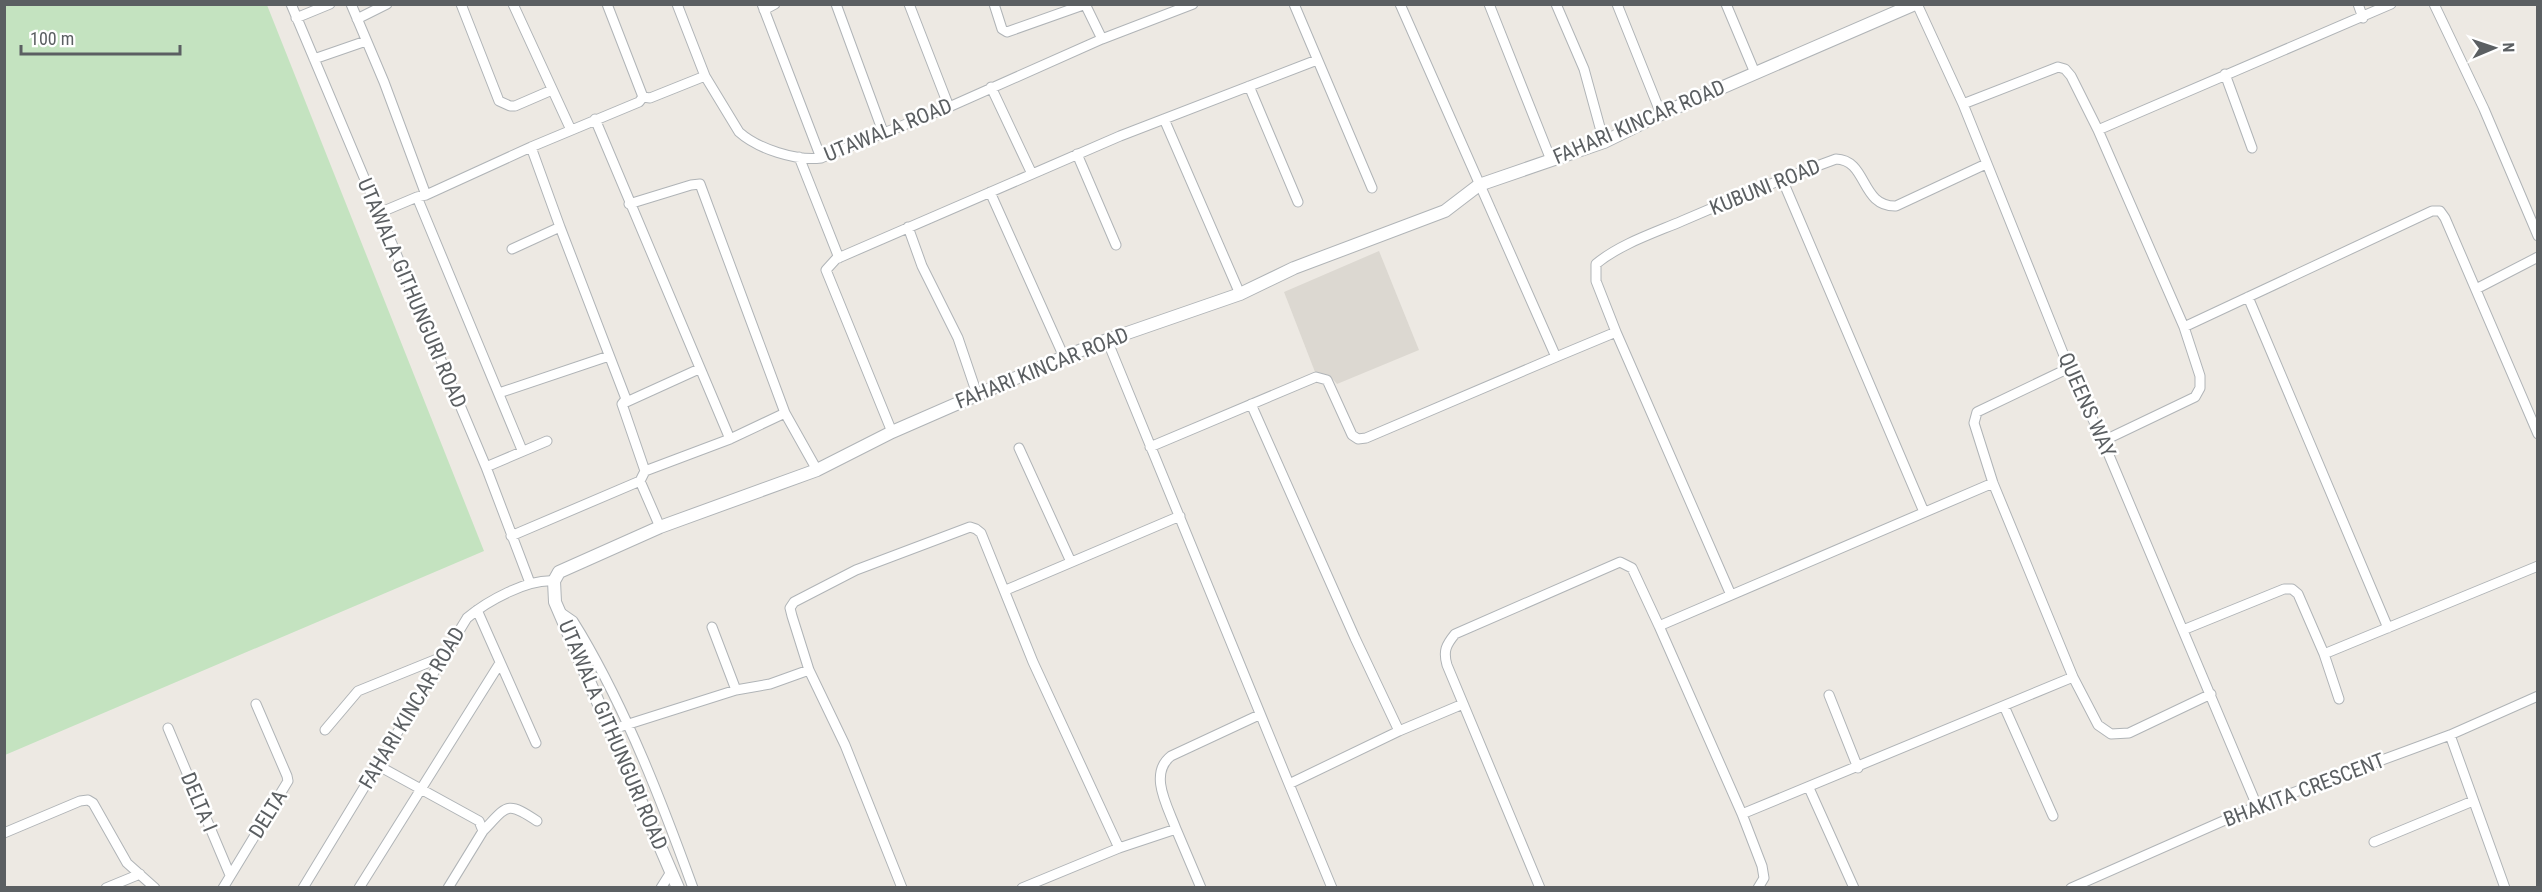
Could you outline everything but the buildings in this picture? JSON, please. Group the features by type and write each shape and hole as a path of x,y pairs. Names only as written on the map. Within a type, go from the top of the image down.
{"street":[{"name":"UTAWALA GITHUNGURI ROAD","path":"291,4 486,467 530,583"},
{"path":"296,18 330,4"},
{"path":"351,4 384,82 421,196 522,450"},
{"path":"357,18 387,4"},
{"path":"461,4 499,101 510,106 552,90"},
{"path":"513,4 571,130"},
{"path":"607,4 643,98"},
{"name":"UTAWALA ROAD","path":"677,4 705,76 739,132 747,140 799,157 821,158 949,107 1102,39 1193,4"},
{"path":"776,4 763,8 821,158"},
{"path":"836,4 883,132"},
{"path":"909,4 949,107"},
{"path":"994,4 1002,29 1007,32 1086,5 1102,39"},
{"path":"1294,4 1372,188"},
{"path":"1400,4 1556,357"},
{"path":"1489,4 1551,160"},
{"path":"1556,4 1584,69 1604,142"},
{"path":"1617,4 1661,114"},
{"path":"1726,4 1755,73"},
{"name":"FAHARI KINCAR ROAD","path":"303,888 460,627 477,610 530,583 542,580 554,581 559,572 580,561 660,527 817,470 892,432 1064,357 1240,294 1294,268 1445,211 1479,185 1604,142 1661,114 1916,4"},
{"name":"QUEENS WAY","path":"1916,4 1963,104 2069,368 2103,441 2257,806"},
{"path":"2358,4 2363,18"},
{"path":"2098,130 2391,4"},
{"path":"2434,4 2484,109 2538,236"},
{"path":"314,59 366,41"},
{"path":"892,432 826,270 839,258 1077,154 1317,60"},
{"path":"1963,104 2058,67 2065,69 2071,76 2098,130 2184,327 2200,376 2200,388 2195,398 2103,441"},
{"path":"2225,74 2252,148"},
{"path":"379,213 639,102 643,98 650,98 705,76"},
{"path":"1249,86 1298,202"},
{"path":"991,87 1032,174"},
{"path":"595,119 730,439"},
{"path":"1164,119 1240,294"},
{"path":"531,147 626,399 622,404"},
{"path":"1077,154 1116,245"},
{"path":"799,157 839,258"},
{"name":"KUBUNI ROAD","path":"1616,332 1596,281 1596,264 1608,254 1782,179 1836,159 1853,165 1875,201 1886,206 1896,206 1986,164"},
{"path":"1782,179 1924,512"},
{"path":"629,204 700,184 784,413 817,470"},
{"path":"990,192 1064,357"},
{"path":"2184,327 2432,210 2440,211 2538,434"},
{"path":"512,249 560,227"},
{"path":"908,227 922,266 958,338 977,394"},
{"path":"2476,289 2538,257"},
{"path":"2248,297 2388,628"},
{"path":"1150,447 1316,377 1323,377 1327,380 1352,435 1358,439 1366,438 1616,332 1731,595"},
{"path":"1107,340 1259,715 1332,888"},
{"path":"499,393 609,356"},
{"path":"2069,368 1977,412 1974,423 1993,483 2073,677 2098,725 2110,734 2129,732 2211,694"},
{"path":"622,404 699,369"},
{"path":"622,404 645,471"},
{"path":"1251,404 1355,638 1399,730"},
{"path":"511,536 640,481 645,471 730,439 784,413"},
{"path":"486,467 547,441"},
{"path":"1019,448 1071,562"},
{"path":"640,481 660,527"},
{"path":"1659,626 1993,483"},
{"path":"1006,590 1180,516"},
{"path":"902,888 845,745 809,670 790,608 794,602 856,570 970,527 976,528 981,533 1034,662 1119,848"},
{"path":"1540,888 1463,704 1444,655 1445,646 1455,634 1620,562 1632,568 1742,814 1762,866 1764,878 1758,888"},
{"path":"2324,654 2538,566"},
{"name":"UTAWALA GITHUNGURI ROAD","path":"554,581 553,591 560,612 678,888"},
{"path":"2183,630 2284,589 2292,589 2298,594 2324,654 2339,699"},
{"path":"477,610 536,743"},
{"path":"560,612 573,621 629,723 674,834 693,888"},
{"path":"712,627 736,690"},
{"path":"325,730 358,691 442,657"},
{"path":"359,888 500,663"},
{"path":"610,730 736,690 770,684 809,670"},
{"path":"589,679 603,673"},
{"path":"1742,814 1858,768 2073,677"},
{"path":"1829,696 1858,768"},
{"name":"BHAKITA CRESCENT","path":"2076,887 2257,806 2450,735 2538,696"},
{"name":"DELTA","path":"223,888 288,781 288,776 256,704"},
{"path":"1289,784 1399,730 1463,704"},
{"path":"2004,706 2053,816"},
{"path":"1201,888 1162,791 1159,778 1163,762 1171,756 1259,715"},
{"name":"DELTA I","path":"168,728 230,875"},
{"path":"2450,735 2505,888"},
{"path":"377,765 479,821 483,831"},
{"path":"1809,788 1854,888"},
{"path":"4,833 80,801 88,800 93,803 127,863 155,888"},
{"path":"2374,842 2473,801"},
{"path":"448,888 483,831 501,812 510,807 517,807 537,821"},
{"path":"1022,888 1119,848 1176,829"},
{"path":"658,841 674,834"},
{"path":"660,888 671,872"},
{"path":"106,888 140,874"}],"shaded area":[{"path":"1379,251 1419,350 1337,384 1330,376 1315,372 1284,292"}],"green space":[{"path":"5,4 267,5 484,551 5,755"}]}
